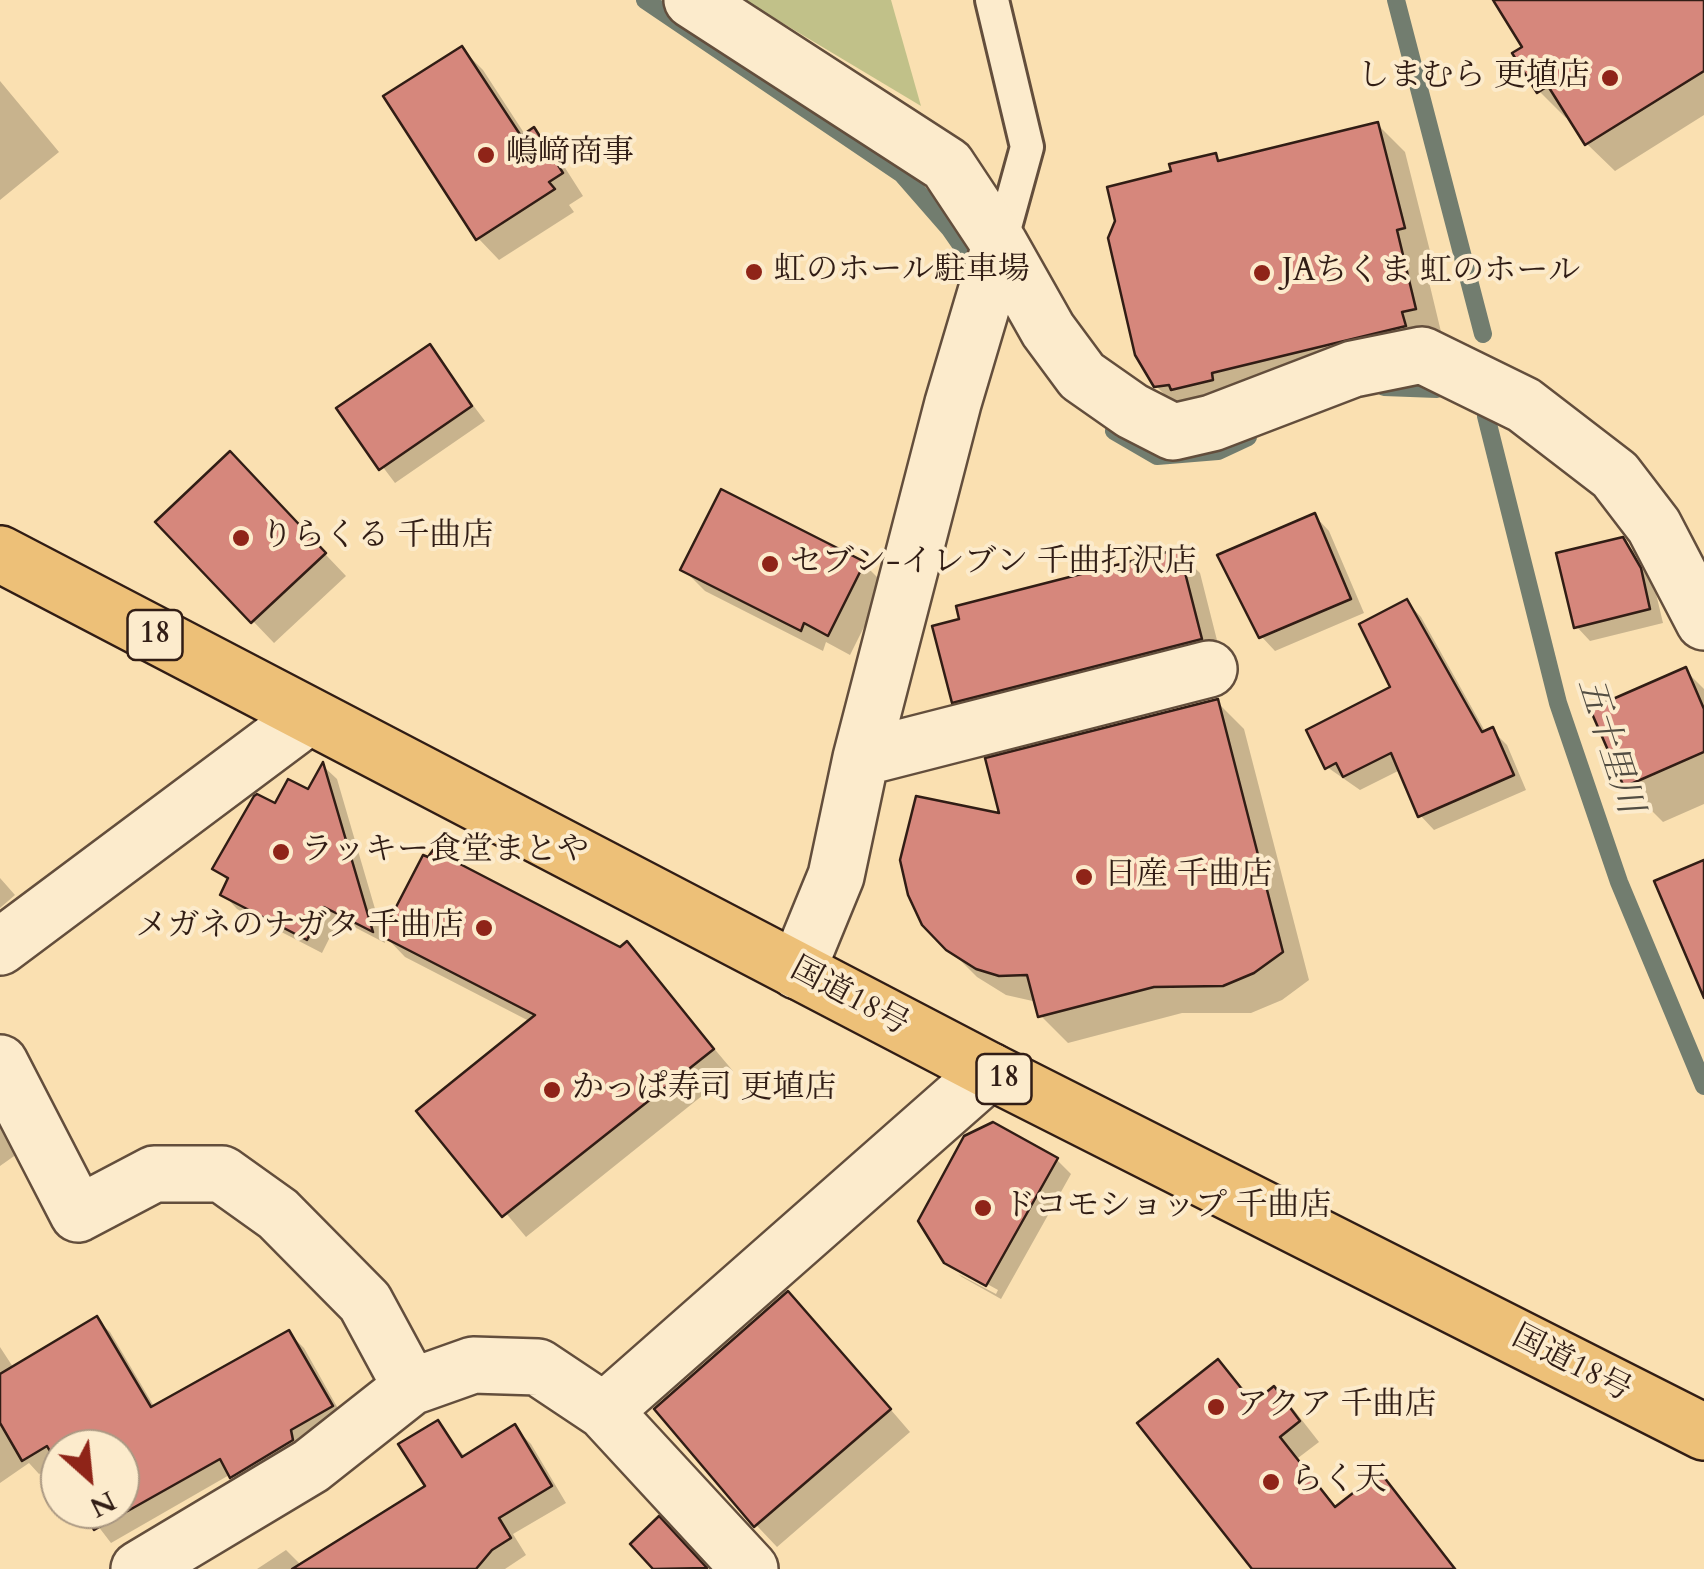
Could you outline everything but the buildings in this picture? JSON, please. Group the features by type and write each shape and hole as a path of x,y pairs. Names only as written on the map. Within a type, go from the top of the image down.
{"highway":[{"name":"国道18号","path":"0,554 990,1072 1704,1432"}],"street":[{"path":"692,0 947,165 1000,245 1048,330 1082,376 1132,411 1173,432 1212,424 1353,369 1422,355 1524,405 1615,476 1654,526 1704,622"},
{"path":"797,971 836,876 861,758 978,312 1000,245"},
{"path":"861,758 1209,669"},
{"path":"0,947 310,716"},
{"path":"0,1063 78,1214 154,1174 222,1174 278,1214 366,1302 412,1387"},
{"path":"604,1412 990,1072"},
{"path":"139,1569 310,1466 412,1387 473,1365 538,1366 604,1412 750,1569"}],"lane":[{"path":"992,0 1027,147 1000,245"}],"green space":[{"path":"744,0 891,0 921,106"}],"waterway":[{"path":"645,0 902,174 950,229 982,275"},
{"path":"1396,0 1483,334"},
{"path":"1384,387 1437,389"},
{"name":"五十里川","path":"1486,416 1558,703 1619,882 1704,1086"},
{"path":"1114,431 1157,456 1218,451 1248,437"}],"place":[{"name":"しまむら 更埴店","path":"1610,78"},
{"name":"嶋﨑商事","path":"486,155"},
{"name":"虹のホール駐車場","path":"754,272"},
{"name":"JAちくま 虹のホール","path":"1262,273"},
{"name":"りらくる 千曲店","path":"241,538"},
{"name":"セブン-イレブン 千曲打沢店","path":"770,564"},
{"name":"ラッキー食堂まとや","path":"281,852"},
{"name":"日産 千曲店","path":"1084,877"},
{"name":"メガネのナガタ 千曲店","path":"484,928"},
{"name":"かっぱ寿司 更埴店","path":"552,1090"},
{"name":"ドコモショップ 千曲店","path":"983,1208"},
{"name":"アクア 千曲店","path":"1216,1407"},
{"name":"らく天","path":"1271,1482"}]}
